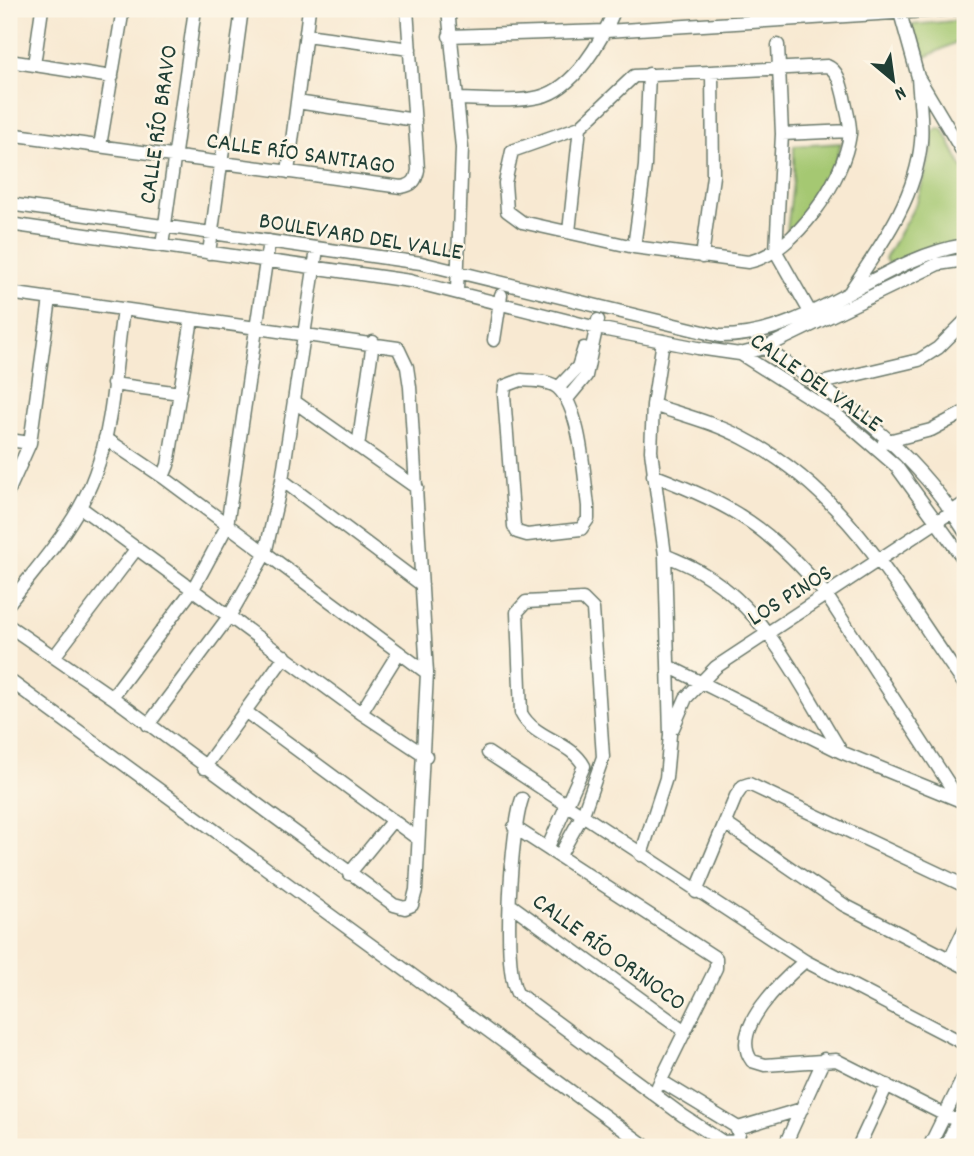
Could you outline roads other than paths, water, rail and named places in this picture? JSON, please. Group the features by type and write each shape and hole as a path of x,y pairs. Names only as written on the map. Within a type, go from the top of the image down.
{"street":[{"path":"34,65 42,9"},
{"path":"100,146 123,9"},
{"name":"CALLE RÍO BRAVO","path":"162,246 195,9"},
{"path":"209,253 242,9"},
{"path":"288,172 309,9"},
{"name":"CALLE RÍO SANTIAGO","path":"9,134 409,186 415,182 418,170 407,9"},
{"path":"448,9 463,184 457,291"},
{"path":"457,99 539,97 562,85 606,31 615,9"},
{"path":"449,36 606,31 826,14 958,9"},
{"path":"849,292 884,240 913,181 921,142 918,77 900,11"},
{"path":"306,35 410,49"},
{"path":"778,45 782,134 776,252 810,312"},
{"path":"9,61 111,77"},
{"path":"831,67 841,85 850,131 846,154 831,188 776,252 748,262 634,247 512,218 504,205 505,183 512,151 580,127 604,107 628,79 649,74 778,70 831,67"},
{"path":"702,257 713,176 712,72"},
{"path":"634,247 645,166 649,74"},
{"path":"918,77 965,156"},
{"path":"297,102 415,120"},
{"path":"569,232 580,127"},
{"path":"782,134 850,131"},
{"name":"BOULEVARD DEL VALLE","path":"9,204 457,270 502,285 720,336 744,335 810,312 919,258 965,246"},
{"name":"BOULEVARD DEL VALLE","path":"9,224 457,291 593,327 740,354"},
{"path":"112,697 193,589 227,526 269,241"},
{"path":"148,725 230,615 265,554 282,480 317,248"},
{"path":"740,354 764,348 938,264 965,260"},
{"path":"494,340 502,285"},
{"path":"9,293 305,335 373,342 398,348 407,367 427,673 426,756 415,901 408,907 394,905 204,768 112,697 9,626"},
{"path":"9,490 30,443 50,299"},
{"path":"567,399 586,376 597,307"},
{"path":"9,603 80,507 95,474 105,438 123,310"},
{"path":"163,477 168,465 192,318"},
{"path":"821,383 919,360 939,348 965,321"},
{"path":"558,388 578,367 593,327"},
{"name":"CALLE DEL VALLE","path":"744,335 821,383 891,440 952,511 965,533"},
{"name":"CALLE DEL VALLE","path":"720,336 740,354 804,392 873,446 909,481 965,561"},
{"path":"641,855 666,778 670,734 665,555 651,451 653,405 663,341"},
{"path":"358,447 373,342"},
{"path":"520,380 558,388 567,399 576,428 588,519 585,526 574,531 522,534 514,526 512,518 504,390 509,383 520,380"},
{"path":"113,384 180,393"},
{"path":"295,402 416,488"},
{"path":"653,405 720,428 778,459 841,512 881,561 965,685"},
{"path":"873,446 932,430 965,412"},
{"path":"105,438 163,477 427,673"},
{"path":"9,440 30,443"},
{"path":"653,475 701,494 757,524 785,548 827,596 963,802"},
{"path":"282,480 422,585"},
{"name":"LOS PINOS","path":"670,734 686,698 700,680 766,633 881,561 965,503"},
{"path":"80,507 361,713 426,756"},
{"path":"54,657 137,548"},
{"path":"665,555 704,574 726,589 766,633 841,752"},
{"path":"548,847 569,804 583,762 528,725 520,713 517,612 526,602 583,599 593,609 603,747 600,767 583,814 560,855"},
{"path":"361,713 400,652"},
{"path":"204,768 285,656"},
{"path":"670,667 841,752 963,802"},
{"path":"9,680 647,1147"},
{"path":"246,712 418,839"},
{"path":"488,754 569,804 696,892 805,961 965,1044"},
{"path":"696,892 739,790 749,784 965,886"},
{"path":"522,799 514,827 511,905 512,980 517,993 653,1095 723,1142 737,1141 738,1128"},
{"path":"349,874 393,820"},
{"path":"726,824 844,905 965,967"},
{"path":"514,827 716,958 716,968 653,1095"},
{"name":"CALLE RÍO ORINOCO","path":"511,905 685,1031"},
{"path":"950,960 965,928"},
{"path":"805,961 760,1008 749,1032 747,1050 752,1061 765,1065 836,1060 961,1123"},
{"path":"784,1147 824,1059"},
{"path":"929,1147 965,1074"},
{"path":"661,1081 738,1128 802,1109"},
{"path":"858,1147 887,1085"},
{"path":"945,1147 961,1123 965,1106"}]}
